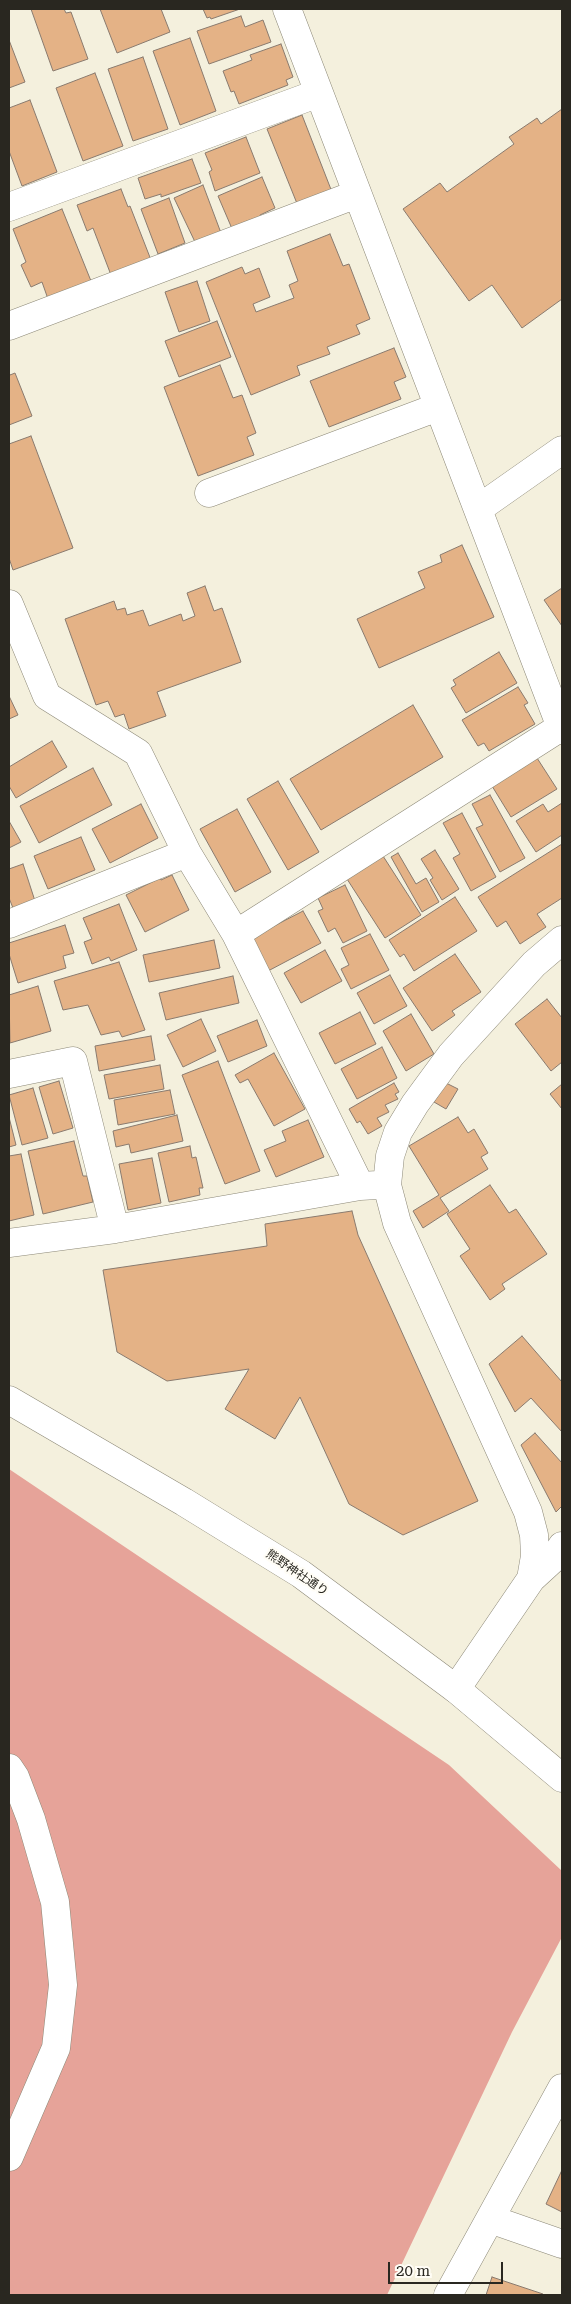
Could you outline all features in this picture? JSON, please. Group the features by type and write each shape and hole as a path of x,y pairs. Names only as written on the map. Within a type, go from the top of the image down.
{"street":[{"path":"236,934 562,729 287,9"},
{"path":"9,207 318,93"},
{"path":"9,326 357,194"},
{"path":"209,493 438,407"},
{"path":"478,509 562,450"},
{"path":"9,604 47,696 138,753 187,854 236,934 374,1186 397,1223 528,1512 534,1535 535,1556 531,1579"},
{"path":"9,924 187,854"},
{"path":"374,1186 390,1156 398,1132 415,1104 451,1055 534,964 562,940"},
{"path":"9,1074 73,1061 115,1228"},
{"path":"9,1243 115,1228 374,1186"},
{"name":"熊野神社通り","path":"9,1400 184,1502 302,1574 456,1689 562,1778"},
{"path":"456,1689 531,1579 555,1557 562,1546"},
{"path":"9,1768 15,1777 31,1819 55,1902 64,1985 56,2048 9,2157"},
{"path":"448,2295 562,2088"},
{"path":"490,2219 562,2244"}],"shaded area":[{"path":"9,1469 449,1765 562,1871 562,1937 512,2032 387,2295 9,2295"}],"building":[{"path":"31,9 64,9 66,13 71,12 88,59 53,71"},
{"path":"100,9 161,9 170,32 117,53"},
{"path":"203,9 240,9 211,19 210,17 207,18"},
{"path":"241,16 245,27 263,20 271,42 209,64 197,31"},
{"path":"190,38 216,111 180,125 153,51"},
{"path":"9,40 25,82 9,88"},
{"path":"281,44 293,77 286,80 288,85 239,104 234,91 231,92 223,71 252,60 250,55"},
{"path":"143,57 168,129 133,141 108,69"},
{"path":"95,73 123,146 83,161 56,88"},
{"path":"30,100 57,172 22,186 9,151 9,108"},
{"path":"562,109 562,299 522,328 492,285 469,301 403,209 440,183 447,192 514,144 509,137 537,118 541,124"},
{"path":"302,115 332,192 298,206 267,129"},
{"path":"246,137 260,173 215,191 209,172 212,170 205,153"},
{"path":"192,159 201,183 161,197 161,194 145,199 138,178"},
{"path":"262,177 275,208 260,215 262,219 233,231 218,196"},
{"path":"203,185 221,233 196,244 174,198"},
{"path":"121,189 128,207 130,206 151,260 111,275 93,228 87,231 77,205"},
{"path":"169,198 185,243 158,254 141,209"},
{"path":"62,209 91,281 48,299 42,282 31,287 21,265 26,262 13,229"},
{"path":"330,234 343,266 349,264 370,319 356,325 360,334 327,347 330,354 297,366 300,375 251,395 206,282 242,267 245,274 259,268 270,297 253,304 256,312 294,298 289,285 298,281 287,251"},
{"path":"197,281 210,321 179,332 165,292"},
{"path":"217,321 231,357 179,377 165,341"},
{"path":"394,348 406,377 394,382 401,399 329,427 310,381"},
{"path":"220,365 233,398 242,395 256,433 247,437 254,455 198,476 164,387"},
{"path":"9,372 10,375 15,373 32,416 9,425"},
{"path":"31,436 73,548 13,570 9,558 9,444"},
{"path":"462,545 494,617 379,668 357,619 425,588 418,572 442,562 440,555"},
{"path":"205,586 214,611 222,608 241,662 157,692 166,716 129,729 124,714 115,717 108,701 96,705 65,619 114,601 117,610 125,608 127,615 143,610 149,626 181,614 183,621 195,616 187,593"},
{"path":"562,588 562,626 544,600"},
{"path":"499,652 517,683 466,713 451,688 456,685 453,680"},
{"path":"518,687 528,703 524,705 535,724 489,751 484,743 478,746 462,720"},
{"path":"9,696 18,715 9,719"},
{"path":"413,705 443,757 321,830 290,779"},
{"path":"52,741 67,767 16,798 9,786 9,767"},
{"path":"537,758 557,789 511,817 492,786"},
{"path":"93,768 112,805 39,843 20,806"},
{"path":"278,781 319,852 288,870 247,799"},
{"path":"490,795 525,858 500,872 476,828 483,825 472,804"},
{"path":"562,803 562,835 536,852 516,821 543,804 548,812"},
{"path":"141,804 158,838 110,863 92,829"},
{"path":"237,809 271,872 235,892 200,829"},
{"path":"462,813 496,877 471,891 453,858 460,854 443,823"},
{"path":"9,821 21,842 9,848"},
{"path":"81,837 95,870 48,889 34,856"},
{"path":"562,844 562,898 537,914 546,927 520,944 506,921 497,927 478,897"},
{"path":"435,850 459,889 442,900 430,880 433,878 421,859"},
{"path":"398,853 416,884 426,878 439,902 422,912 391,857"},
{"path":"383,856 421,915 385,938 347,879"},
{"path":"23,864 35,901 13,908 9,898 9,869"},
{"path":"172,875 189,910 145,932 126,895 160,878 161,880"},
{"path":"345,885 367,931 343,943 335,928 328,932 318,911 323,909 318,898"},
{"path":"455,897 477,931 414,971 404,954 400,957 389,940"},
{"path":"119,904 137,950 111,961 109,957 92,964 84,942 92,939 83,918"},
{"path":"303,911 321,943 268,971 251,938"},
{"path":"65,925 74,953 63,956 66,968 18,983 9,954 9,943"},
{"path":"370,934 389,970 351,989 341,969 349,965 341,948"},
{"path":"214,940 220,968 149,982 143,955"},
{"path":"325,950 342,981 301,1003 284,973"},
{"path":"455,954 481,992 452,1011 455,1015 432,1031 403,988"},
{"path":"119,962 145,1030 122,1037 119,1031 101,1035 88,1005 63,1010 54,981"},
{"path":"390,975 407,1006 374,1024 357,993"},
{"path":"233,976 239,1003 166,1020 159,993"},
{"path":"38,986 51,1031 10,1043 9,995"},
{"path":"547,999 562,1018 562,1062 551,1071 515,1024"},
{"path":"360,1012 376,1044 335,1064 319,1033"},
{"path":"411,1014 434,1054 406,1071 383,1031"},
{"path":"201,1019 216,1051 183,1067 167,1035"},
{"path":"257,1020 267,1046 228,1062 217,1036"},
{"path":"151,1036 155,1060 99,1071 95,1046"},
{"path":"382,1047 397,1078 357,1099 341,1069"},
{"path":"274,1053 305,1109 274,1126 248,1079 240,1083 235,1075"},
{"path":"218,1061 260,1171 225,1184 182,1075"},
{"path":"160,1065 164,1089 109,1099 104,1075"},
{"path":"59,1081 73,1128 53,1134 39,1087"},
{"path":"394,1083 399,1092 395,1094 398,1099 385,1105 389,1112 377,1118 382,1126 368,1134 360,1121 357,1123 349,1109"},
{"path":"446,1083 458,1089 446,1109 434,1102"},
{"path":"562,1084 562,1109 550,1094"},
{"path":"33,1088 48,1138 22,1145 9,1095"},
{"path":"170,1090 175,1114 118,1125 114,1100"},
{"path":"177,1115 183,1141 131,1153 129,1144 116,1147 113,1131"},
{"path":"9,1117 16,1145 9,1147"},
{"path":"458,1117 468,1133 474,1129 488,1153 481,1157 488,1169 440,1198 449,1211 423,1228 413,1211 439,1195 409,1146"},
{"path":"308,1120 324,1157 276,1177 264,1150 286,1141 282,1131"},
{"path":"74,1141 83,1176 87,1176 93,1202 43,1214 28,1151"},
{"path":"190,1146 192,1158 196,1157 203,1188 199,1188 200,1195 169,1202 158,1153"},
{"path":"21,1154 34,1215 9,1221 9,1156"},
{"path":"152,1158 161,1203 128,1210 119,1164"},
{"path":"490,1185 509,1213 516,1209 547,1254 502,1284 505,1289 490,1300 460,1256 470,1249 447,1214"},
{"path":"352,1211 358,1235 478,1501 403,1535 349,1504 300,1397 275,1439 225,1409 249,1369 167,1381 117,1352 103,1270 267,1246 265,1224"},
{"path":"522,1336 562,1382 562,1432 531,1398 515,1412 489,1364"},
{"path":"535,1433 562,1463 562,1506 556,1512 521,1445"},
{"path":"562,2170 562,2212 546,2204"},
{"path":"492,2277 543,2294 543,2295 486,2295"}]}
